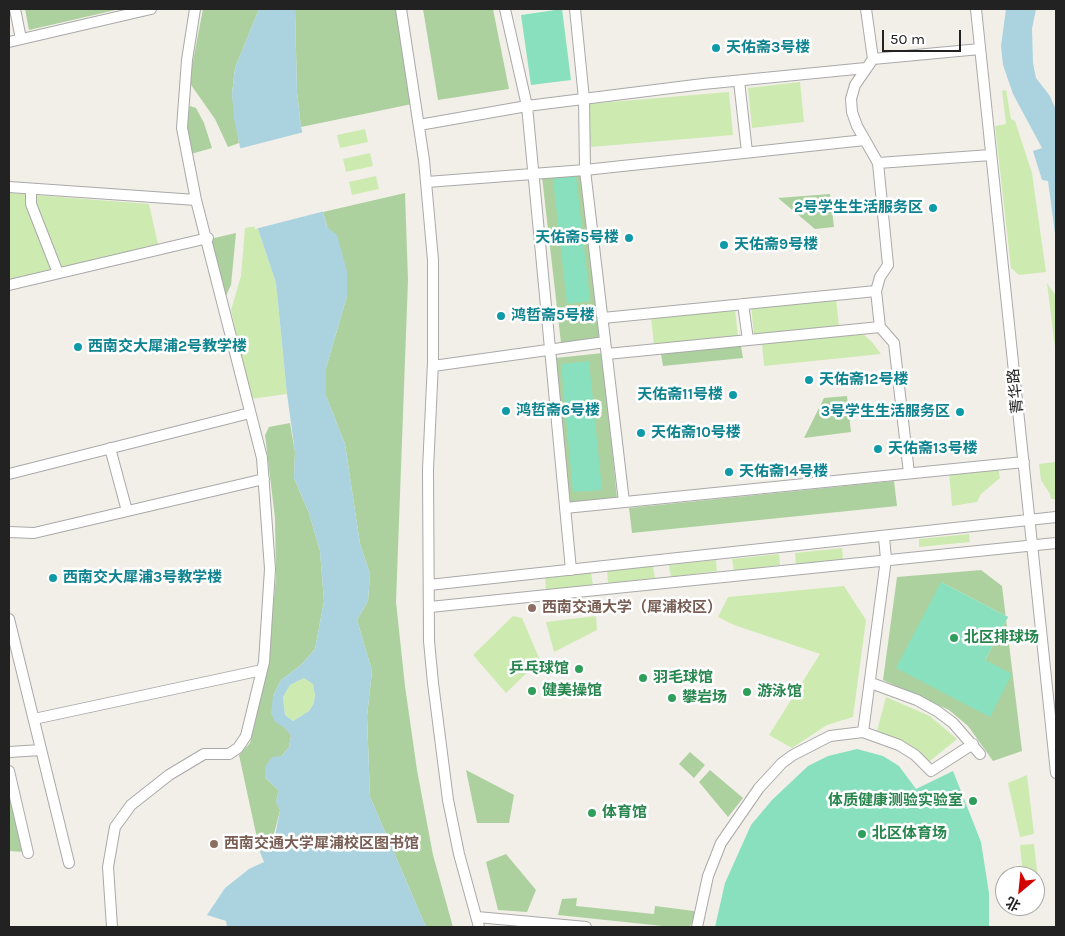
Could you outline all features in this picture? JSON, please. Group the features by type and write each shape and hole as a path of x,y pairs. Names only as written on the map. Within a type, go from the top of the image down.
{"street":[{"path":"15,9 21,39"},
{"path":"9,42 152,9"},
{"path":"112,927 108,867 115,827 131,806 169,775 204,754 229,754 238,748 246,736 262,670 270,569 262,458 208,238 196,200 182,128 195,9"},
{"path":"401,9 427,182 433,260 433,366 428,470 430,649 442,766 459,854 478,922 586,927"},
{"path":"508,9 527,106 570,570"},
{"path":"574,9 584,99 585,170 624,502"},
{"path":"866,9 870,64 855,85 851,99 852,112 857,126 878,163 888,265 880,277 876,291 880,327 894,344 909,473"},
{"name":"菁华路","path":"976,9 1056,772"},
{"path":"419,125 527,106 739,81 980,49"},
{"path":"739,81 747,152"},
{"path":"427,182 585,170 865,140"},
{"path":"878,163 991,154"},
{"path":"9,188 196,200"},
{"path":"31,189 31,204 58,273"},
{"path":"9,286 208,238"},
{"path":"602,318 876,291"},
{"path":"743,304 748,340"},
{"path":"607,354 880,327"},
{"path":"433,366 606,342"},
{"path":"9,474 250,413"},
{"path":"110,448 127,511"},
{"path":"565,508 1024,462"},
{"path":"9,532 34,533 264,479"},
{"path":"430,585 1056,517"},
{"path":"863,732 886,559 884,537"},
{"path":"430,607 1056,543"},
{"path":"9,619 69,863"},
{"path":"34,719 262,670"},
{"path":"871,683 917,700 937,711 953,723 980,754"},
{"path":"697,927 708,876 721,843 758,788 782,763 816,742 830,736 863,732 898,745 919,758 931,771 973,744"},
{"path":"9,752 41,750"},
{"path":"9,771 28,853"}],"green space":[{"path":"25,9 120,9 29,30"},
{"path":"203,9 259,9 235,68 232,94 239,143 228,147 215,119 189,82"},
{"path":"295,9 397,9 412,104 301,127 297,92"},
{"path":"423,9 493,9 509,89 438,100"},
{"path":"562,9 571,80 531,85 521,15"},
{"path":"800,82 804,122 752,128 748,88"},
{"path":"1006,90 1011,119 1015,121 1032,173 1046,272 1019,275 1011,268 995,126 1006,124 1002,91"},
{"path":"729,92 733,135 591,147 587,104"},
{"path":"190,106 196,108 204,123 212,148 191,154 185,117"},
{"path":"365,129 368,142 340,148 337,135"},
{"path":"370,153 373,166 346,172 343,159"},
{"path":"583,172 603,338 561,343 542,177"},
{"path":"376,176 379,189 352,195 349,182"},
{"path":"576,176 590,301 567,304 553,179"},
{"path":"9,193 149,204 158,244 9,280"},
{"path":"405,193 408,280 396,602 417,770 433,855 453,927 426,927 370,797 367,716 372,671 357,620 368,601 370,574 360,544 345,444 326,396 326,368 347,296 323,212"},
{"path":"830,194 834,227 815,229 778,198"},
{"path":"257,226 276,283 287,394 250,399 231,310 241,276 245,228"},
{"path":"236,233 231,285 225,298 210,239"},
{"path":"1047,283 1056,296 1056,355"},
{"path":"836,298 839,327 754,336 751,306"},
{"path":"735,308 738,338 654,346 651,316"},
{"path":"863,334 881,354 764,366 762,344"},
{"path":"741,346 743,358 663,366 661,354"},
{"path":"603,353 617,499 569,503 555,358"},
{"path":"589,361 602,490 573,492 561,364"},
{"path":"847,396 851,432 804,438 824,398"},
{"path":"290,423 295,452 294,478 309,513 320,551 324,601 315,649 301,665 281,680 273,696 291,736 289,747 265,777 279,791 276,801 280,810 272,842 268,848 260,852 239,755 250,743 256,718 271,628 276,577 275,518 265,435 269,427"},
{"path":"1056,462 1056,499 1051,499 1041,480 1039,464"},
{"path":"998,467 1000,478 981,494 977,502 952,506 949,472"},
{"path":"894,481 897,506 632,533 629,508"},
{"path":"969,534 970,542 919,547 919,539"},
{"path":"842,548 843,559 796,565 795,553"},
{"path":"779,554 780,565 734,571 732,559"},
{"path":"716,560 717,571 671,577 669,565"},
{"path":"653,566 655,578 608,583 607,571"},
{"path":"981,570 1002,586 1006,616 941,582 985,660 1006,620 1022,751 993,761 968,726 949,710 883,680 897,577"},
{"path":"591,573 593,585 546,590 545,578"},
{"name":"北区排球场","path":"941,582 1008,617 985,660 1012,674 990,717 896,668"},
{"path":"844,586 866,620 853,717 827,725 792,748 769,735 820,654 734,625 718,617 728,597"},
{"path":"513,616 522,618 540,660 506,693 473,655"},
{"path":"596,616 597,630 554,652 546,622"},
{"path":"304,678 313,684 314,703 309,711 293,721 285,715 283,697 290,685"},
{"path":"886,697 930,716 957,739 929,762 899,740 877,731"},
{"name":"北区体育场","path":"857,749 883,756 899,766 916,789 953,771 981,842 989,893 989,927 715,927 725,883 751,825 772,800 808,766 828,756"},
{"path":"690,752 705,765 694,778 679,764"},
{"path":"466,770 514,795 509,823 477,823"},
{"path":"710,770 743,798 728,817 699,782"},
{"path":"1027,775 1034,834 1020,837 1008,783"},
{"path":"9,787 25,852 9,851"},
{"path":"1034,844 1036,866 1022,866 1020,845"},
{"path":"506,854 536,890 527,912 498,910 486,862"},
{"path":"577,898 576,906 654,914 655,906 694,911 694,918 691,925 687,927 672,927 558,915 562,899"}],"water":[{"path":"259,9 295,9 297,92 301,127 327,227 337,235 347,271 347,296 326,368 326,396 345,444 360,544 370,574 368,601 357,620 372,671 367,716 370,797 426,927 227,927 226,921 207,915 225,888 249,869 264,862 260,852 268,848 275,836 280,810 276,801 279,791 265,777 265,767 272,757 282,756 289,747 291,736 285,728 275,722 271,713 273,696 281,680 301,665 315,649 324,601 320,551 309,513 294,478 295,452 276,283 257,226 234,119 232,94 235,68","holes":["304,678 313,684 314,703 309,711 293,721 285,715 283,697 290,685"]},
{"path":"1006,9 1036,9 1032,29 1033,63 1036,78 1050,96 1056,110 1056,241 1048,181 1042,180 1033,151 1042,148 1013,94 1003,65 1001,46"}],"pier":[{"path":"304,132 325,211 255,229 238,149"}],"place":[{"name":"天佑斋3号楼","path":"716,48"},
{"name":"2号学生生活服务区","path":"933,208"},
{"name":"天佑斋5号楼","path":"629,238"},
{"name":"天佑斋9号楼","path":"724,245"},
{"name":"鸿哲斋5号楼","path":"501,316"},
{"name":"西南交大犀浦2号教学楼","path":"78,347"},
{"name":"天佑斋12号楼","path":"809,380"},
{"name":"天佑斋11号楼","path":"733,395"},
{"name":"鸿哲斋6号楼","path":"506,411"},
{"name":"3号学生生活服务区","path":"960,412"},
{"name":"天佑斋10号楼","path":"641,433"},
{"name":"天佑斋13号楼","path":"878,449"},
{"name":"天佑斋14号楼","path":"729,472"},
{"name":"西南交大犀浦3号教学楼","path":"53,578"},
{"name":"西南交通大学（犀浦校区）","path":"532,608"},
{"name":"北区排球场","path":"954,638"},
{"name":"乒乓球馆","path":"579,669"},
{"name":"羽毛球馆","path":"643,678"},
{"name":"健美操馆","path":"532,691"},
{"name":"游泳馆","path":"747,692"},
{"name":"攀岩场","path":"672,698"},
{"name":"体质健康测验实验室","path":"973,801"},
{"name":"体育馆","path":"592,813"},
{"name":"北区体育场","path":"862,834"},
{"name":"西南交通大学犀浦校区图书馆","path":"214,844"}]}
